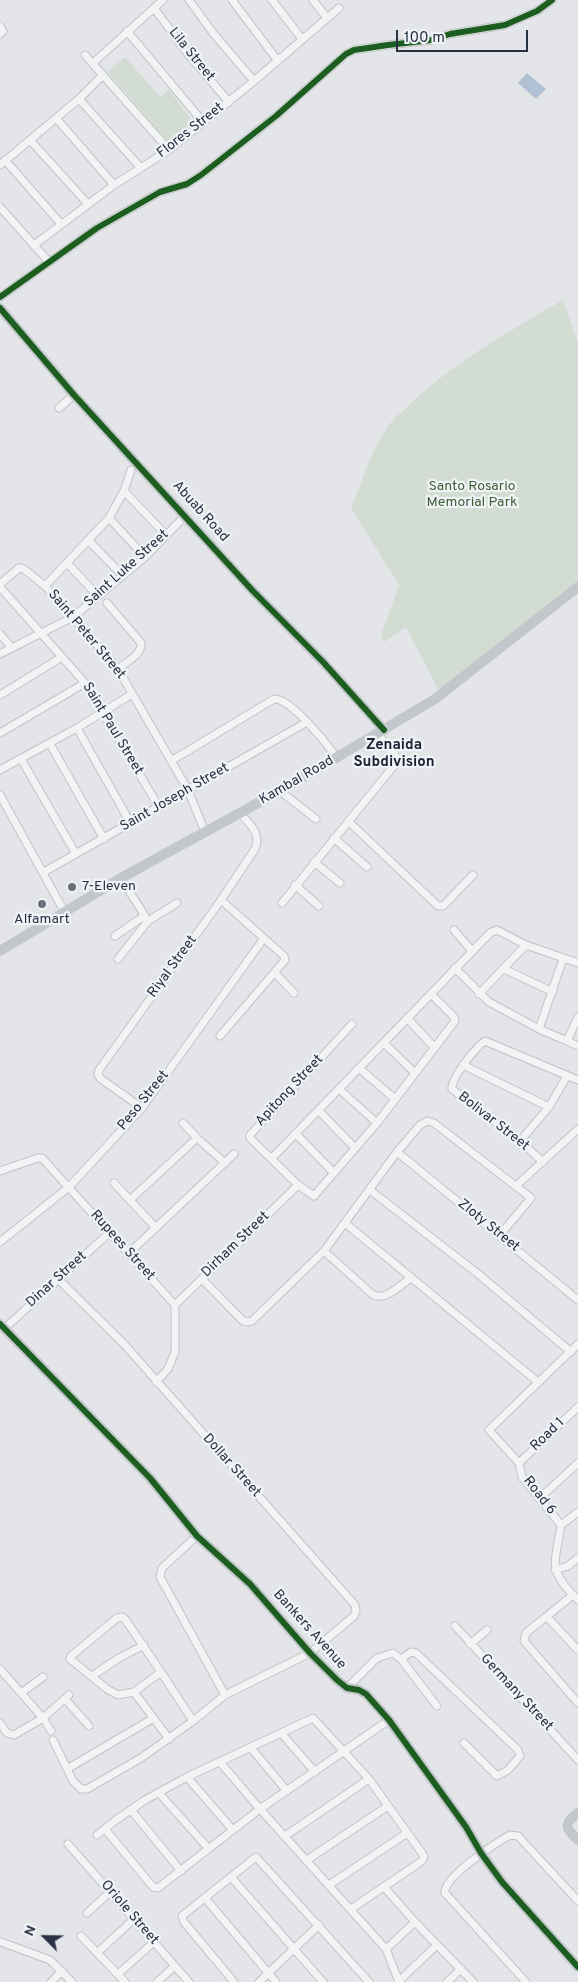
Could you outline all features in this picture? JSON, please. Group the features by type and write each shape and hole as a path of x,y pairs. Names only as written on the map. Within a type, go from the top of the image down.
{"street":[{"path":"93,63 163,0"},
{"path":"189,0 212,33 254,81"},
{"path":"232,0 278,61"},
{"path":"272,0 302,39"},
{"path":"313,0 327,18"},
{"path":"0,297 97,228 160,192 187,184 201,175 276,116 346,54 354,50 432,40 450,34 505,25 537,11 552,0"},
{"name":"Lila Street","path":"154,8 188,54 229,102"},
{"name":"Flores Street","path":"34,245 114,185 169,150 229,102 339,8"},
{"path":"0,26 3,31 0,34"},
{"path":"127,31 203,122"},
{"path":"85,54 169,150"},
{"path":"61,224 2,163 79,99 103,75"},
{"path":"79,99 142,168"},
{"path":"56,118 114,185"},
{"path":"30,140 88,204"},
{"path":"0,207 49,262"},
{"name":"Abuab Road","path":"0,308 74,394 252,590 324,663 381,732"},
{"path":"59,408 74,394"},
{"path":"45,586 109,518 124,491 131,470"},
{"path":"124,491 166,535"},
{"path":"109,518 145,557"},
{"name":"Saint Luke Street","path":"0,654 73,617 145,557 181,520"},
{"path":"88,540 122,575"},
{"path":"66,563 98,596"},
{"name":"Saint Peter Street","path":"0,585 19,568 22,568 45,586 118,669 188,790 205,832"},
{"name":"Saint Paul Street","path":"0,585 86,683 159,807"},
{"name":"Kambal Road","path":"0,950 121,878 280,791 435,699 578,587"},
{"path":"107,602 141,643 142,647 139,653 118,669"},
{"path":"0,634 12,648"},
{"path":"0,695 62,657"},
{"path":"0,733 86,683"},
{"path":"0,770 104,713 132,694"},
{"path":"171,761 274,699 284,700 307,722 337,758"},
{"name":"Saint Joseph Street","path":"44,872 307,722"},
{"path":"77,728 131,824"},
{"path":"282,903 396,762 396,758 381,732"},
{"path":"50,744 104,839"},
{"path":"21,759 76,854"},
{"path":"280,791 316,819"},
{"path":"0,795 64,911"},
{"name":"Riyal Street","path":"142,1108 101,1078 98,1075 99,1070 221,900 258,842 255,831 240,813"},
{"path":"348,821 438,906 443,906 473,875"},
{"path":"334,838 367,867"},
{"path":"314,862 340,883"},
{"path":"121,878 146,918"},
{"path":"295,885 318,906"},
{"path":"220,1036 285,960 284,956 221,900"},
{"path":"115,936 177,903"},
{"path":"118,959 146,918"},
{"path":"454,930 472,951"},
{"path":"431,994 456,1020 376,1123 314,1196 298,1185 272,1158 490,933 497,930 526,945 578,963"},
{"name":"Peso Street","path":"0,1242 69,1187 142,1108 264,938"},
{"path":"479,994 526,945"},
{"path":"539,1029 564,959"},
{"path":"455,968 489,1002 539,1029 578,1046"},
{"path":"504,969 553,992"},
{"path":"275,973 294,993"},
{"path":"567,1041 578,1017"},
{"path":"408,1019 434,1047"},
{"name":"Apitong Street","path":"272,1158 250,1138 250,1135 352,1024"},
{"name":"Bolivar Street","path":"543,1162 520,1141 452,1090 452,1085 463,1066 485,1041 578,1080"},
{"path":"384,1043 414,1072"},
{"path":"463,1066 548,1107"},
{"path":"359,1068 395,1099"},
{"path":"520,1141 548,1107 567,1076"},
{"path":"339,1088 376,1123"},
{"path":"319,1111 355,1148"},
{"path":"202,1278 243,1320 247,1322 252,1321 324,1251 397,1152 420,1125 427,1121 434,1123 531,1199 499,1236"},
{"path":"184,1123 197,1138 225,1163"},
{"path":"516,1186 578,1130"},
{"path":"296,1134 334,1173"},
{"path":"130,1200 197,1138"},
{"name":"Zloty Street","path":"397,1152 578,1300"},
{"path":"128,1254 234,1154"},
{"name":"Rupees Street","path":"0,1171 41,1158 175,1305"},
{"path":"114,1183 156,1228"},
{"name":"Dirham Street","path":"175,1305 298,1185"},
{"path":"370,1190 470,1268 571,1352"},
{"path":"344,1223 538,1382 578,1344"},
{"name":"Dinar Street","path":"2,1326 109,1233"},
{"path":"324,1251 373,1295 379,1298 411,1278"},
{"name":"Dollar Street","path":"58,1279 124,1344 356,1605 354,1616 310,1653"},
{"path":"156,1382 168,1369 175,1352 175,1305"},
{"name":"Bankers Avenue","path":"2,1326 150,1478 197,1536 250,1584 310,1653 346,1688 358,1690 366,1694 389,1720 466,1827 481,1853 502,1882 578,1967"},
{"name":"Road 6","path":"538,1382 489,1431 519,1463 522,1477 561,1525 555,1570"},
{"name":"Road 1","path":"519,1463 578,1406"},
{"path":"540,1498 578,1463"},
{"path":"561,1525 578,1512"},
{"path":"197,1536 162,1568 160,1576 225,1696"},
{"path":"578,1558 568,1566 555,1570 558,1578 576,1597 547,1616 526,1633 524,1641 578,1704"},
{"path":"547,1616 578,1650"},
{"path":"161,1672 134,1692 118,1695 107,1689 72,1662 71,1656 117,1618 122,1617 144,1645 193,1721"},
{"name":"Germany Street","path":"455,1626 578,1760"},
{"path":"470,1644 487,1630"},
{"path":"92,1676 118,1658 144,1645"},
{"path":"400,1659 411,1652 423,1658 518,1750 520,1756 508,1770 497,1776 464,1743"},
{"path":"53,1740 77,1786 81,1789 87,1789 141,1758 225,1696 310,1653"},
{"path":"346,1688 377,1658 393,1653 400,1659 437,1706"},
{"path":"0,1669 52,1731"},
{"path":"21,1693 43,1677"},
{"path":"134,1692 168,1739"},
{"path":"0,1723 8,1733 14,1735 43,1718 67,1697 89,1726"},
{"path":"97,1835 131,1810 187,1777 313,1718 369,1780 424,1856 424,1859 351,1909"},
{"path":"67,1769 152,1719"},
{"path":"105,1829 154,1888 158,1888 232,1829 389,1720"},
{"path":"281,1732 315,1772"},
{"path":"250,1747 287,1791"},
{"path":"220,1762 386,1949 399,1981 437,1944"},
{"path":"187,1777 232,1829"},
{"path":"285,1836 369,1780"},
{"path":"159,1793 208,1848"},
{"path":"307,1860 388,1806"},
{"path":"131,1810 181,1870"},
{"path":"578,1813 568,1821 568,1829 578,1840"},
{"path":"329,1885 407,1833"},
{"path":"526,1982 446,1893 447,1884 481,1853 510,1834 518,1836 578,1901"},
{"name":"Oriole Street","path":"68,1844 189,1982"},
{"path":"234,1982 182,1919 182,1916 256,1857 369,1982"},
{"path":"231,1877 323,1982"},
{"path":"384,1887 473,1982"},
{"path":"87,1913 110,1892"},
{"path":"205,1898 276,1982"},
{"path":"97,1953 134,1919"},
{"path":"386,1949 415,1922"},
{"path":"258,1982 319,1925"},
{"path":"81,1936 125,1982"},
{"path":"1,1942 47,1959 72,1982"},
{"path":"118,1974 154,1942"},
{"path":"157,1982 175,1966"},
{"path":"447,1982 461,1969"},
{"path":"51,1982 62,1971"}],"green space":[{"path":"125,57 160,97 169,90 197,127 170,145 108,72"},
{"name":"Santo Rosario Memorial Park","path":"563,300 578,344 578,584 441,695 406,627 384,642 381,635 399,585 351,508 375,449 387,427 397,416 428,388 465,360"}],"water":[{"path":"527,73 546,89 536,99 518,83"}],"cycle path":[{"path":"0,297 97,228 160,192 187,184 201,175 276,116 346,54 354,50 432,40 450,34 505,25 537,11 552,0"},
{"path":"0,308 74,395 252,590 324,663 384,730"},
{"path":"0,1324 150,1478 197,1536 250,1584 310,1653 347,1688 359,1690 366,1694 389,1720 466,1827 481,1853 502,1882 578,1967"}],"place":[{"name":"7-Eleven","path":"72,887"},
{"name":"Alfamart","path":"42,904"}],"district":[{"name":"Zenaida Subdivision","path":"394,754"}]}
